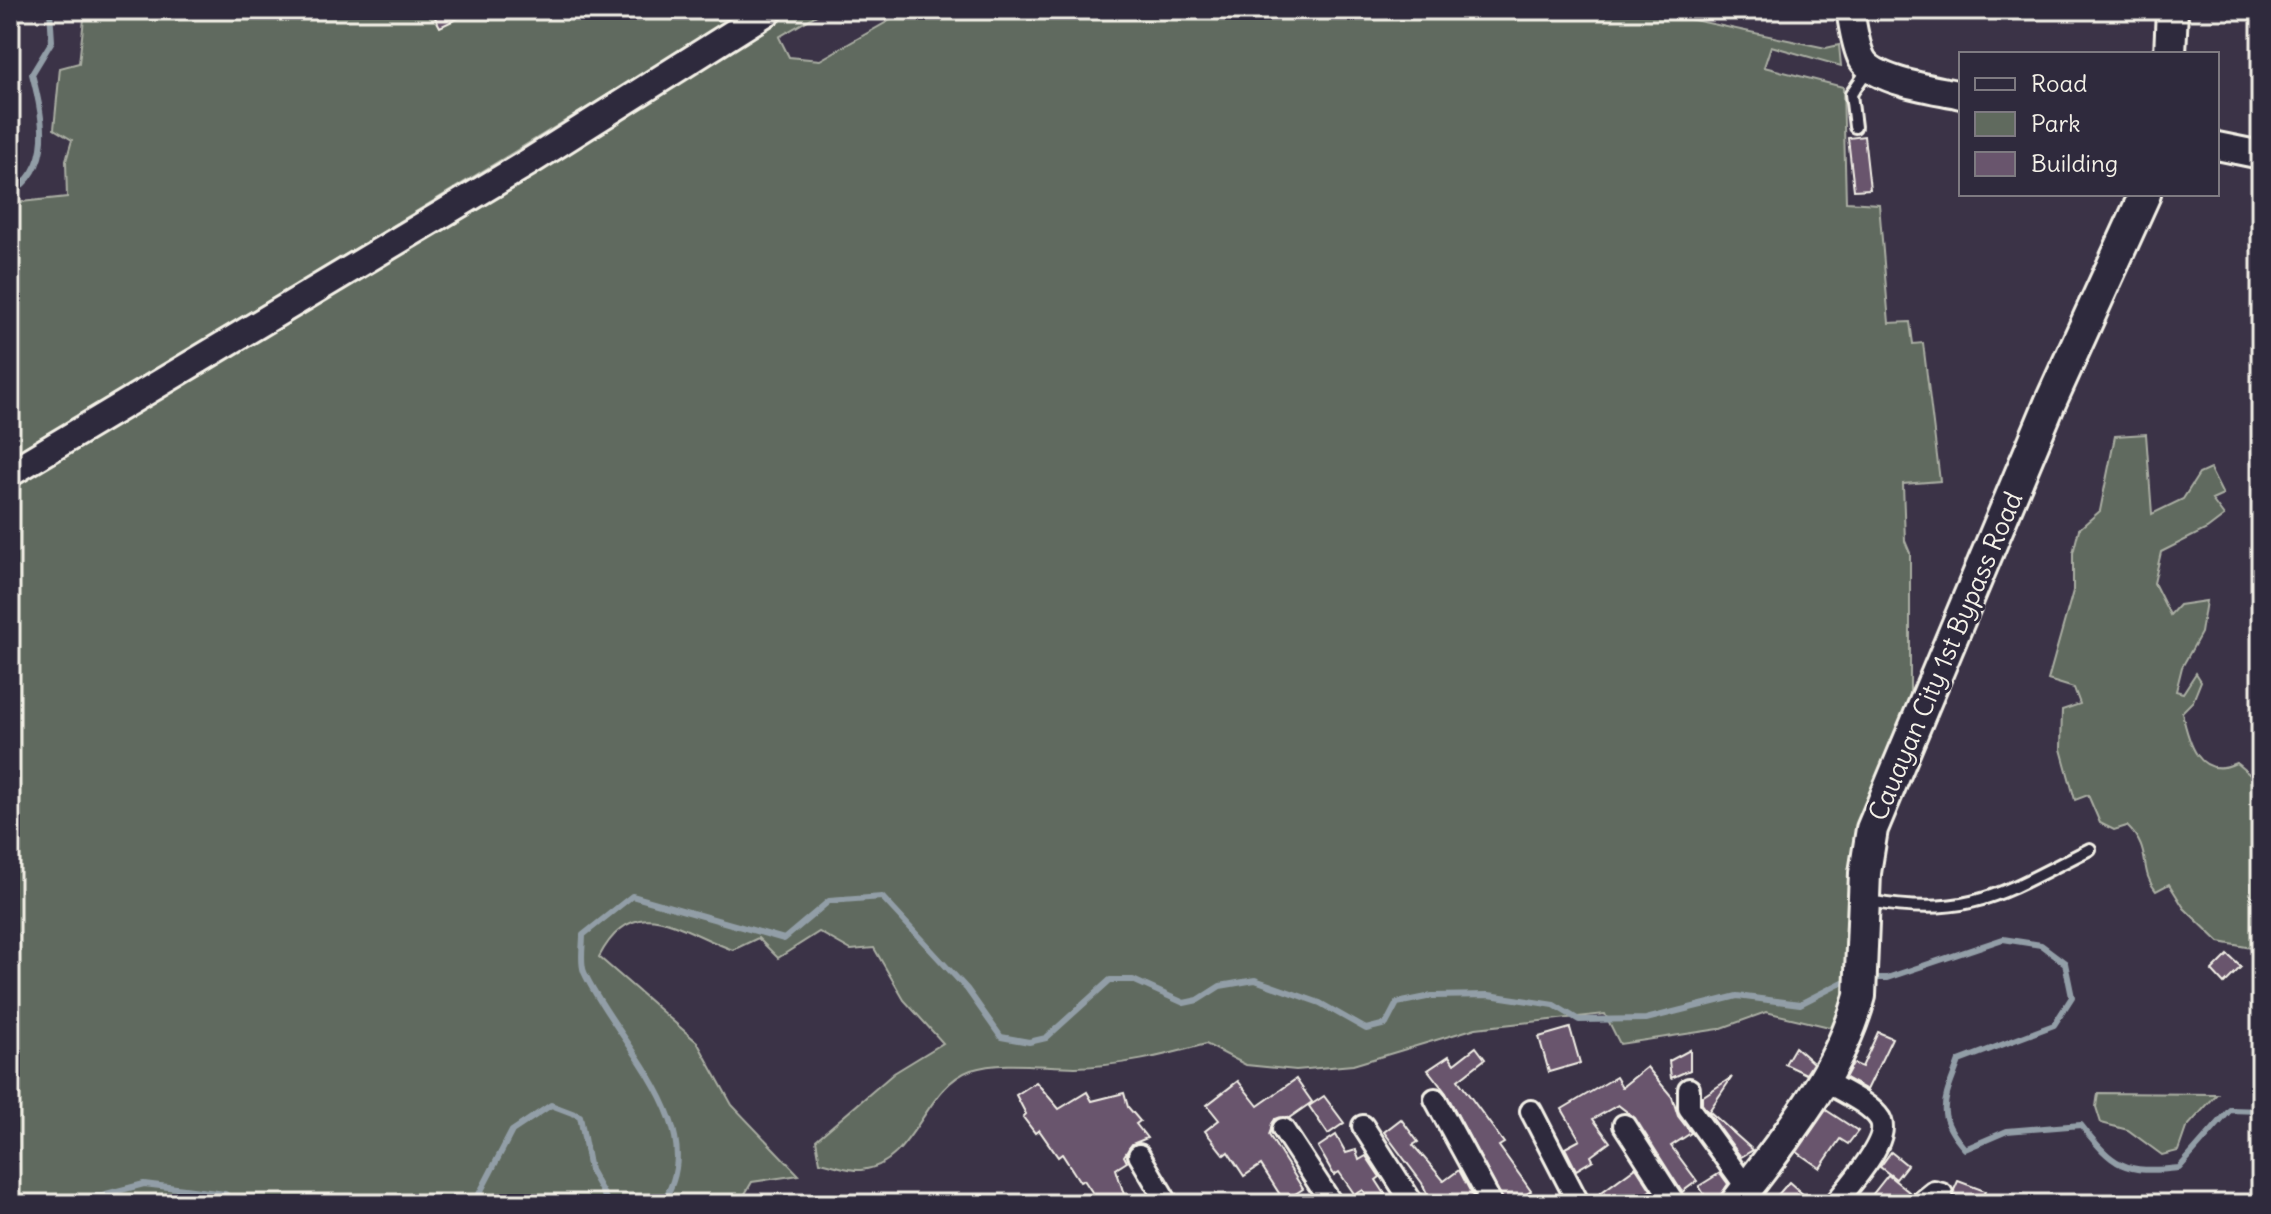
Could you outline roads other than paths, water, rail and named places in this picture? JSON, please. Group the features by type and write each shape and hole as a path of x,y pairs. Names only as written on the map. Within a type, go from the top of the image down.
{"main road":[{"path":"2170,52 2172,10"},
{"name":"Cauayan City 1st Bypass Road","path":"1741,1196 1823,1080 1843,1042 1860,996 1863,900 1872,829 1894,769 1931,694 2050,403 2144,196"}],"street":[{"path":"10,473 529,162 770,10"},
{"path":"1850,10 1857,45 1869,68 1889,77 1959,94"},
{"path":"2219,146 2261,155"},
{"path":"1823,1080 1877,1116 1883,1127 1878,1145 1835,1204"},
{"path":"1689,1089 1689,1108 1741,1196"},
{"path":"1435,1099 1492,1204"},
{"path":"1531,1111 1579,1204"},
{"path":"1624,1125 1675,1204"},
{"path":"1363,1126 1413,1204"},
{"path":"1283,1129 1332,1204"},
{"path":"1139,1155 1168,1204"},
{"path":"1919,1204 1934,1192 1942,1194 1943,1204"}],"lane":[{"path":"1855,127 1851,94 1869,68"},
{"path":"1863,900 1911,909 1969,905 2005,892 2090,849"}],"waterway":[{"path":"10,193 34,170 40,155 42,123 32,74 52,41 50,10"},
{"path":"661,1204 675,1175 676,1146 669,1115 636,1055 598,998 582,964 583,935 632,896 784,939 829,901 882,897 967,989 1001,1037 1029,1042 1046,1038 1110,980 1133,980 1184,1003 1198,1000 1220,986 1255,980 1320,1003 1366,1029 1386,1024 1397,1003 1432,996 1489,995 1554,1005 1579,1020 1646,1019 1737,996 1800,1004 1851,978"},
{"path":"1870,978 1887,978 2003,939 2041,945 2065,963 2072,997 2054,1025 1959,1061 1945,1107 1949,1126 1965,1149 2007,1131 2081,1125 2102,1150 2122,1164 2145,1170 2179,1168 2230,1110 2261,1111"},
{"path":"474,1204 512,1131 551,1105 580,1116 590,1170 609,1204"},
{"path":"68,1204 144,1184 225,1194 238,1204"}]}
